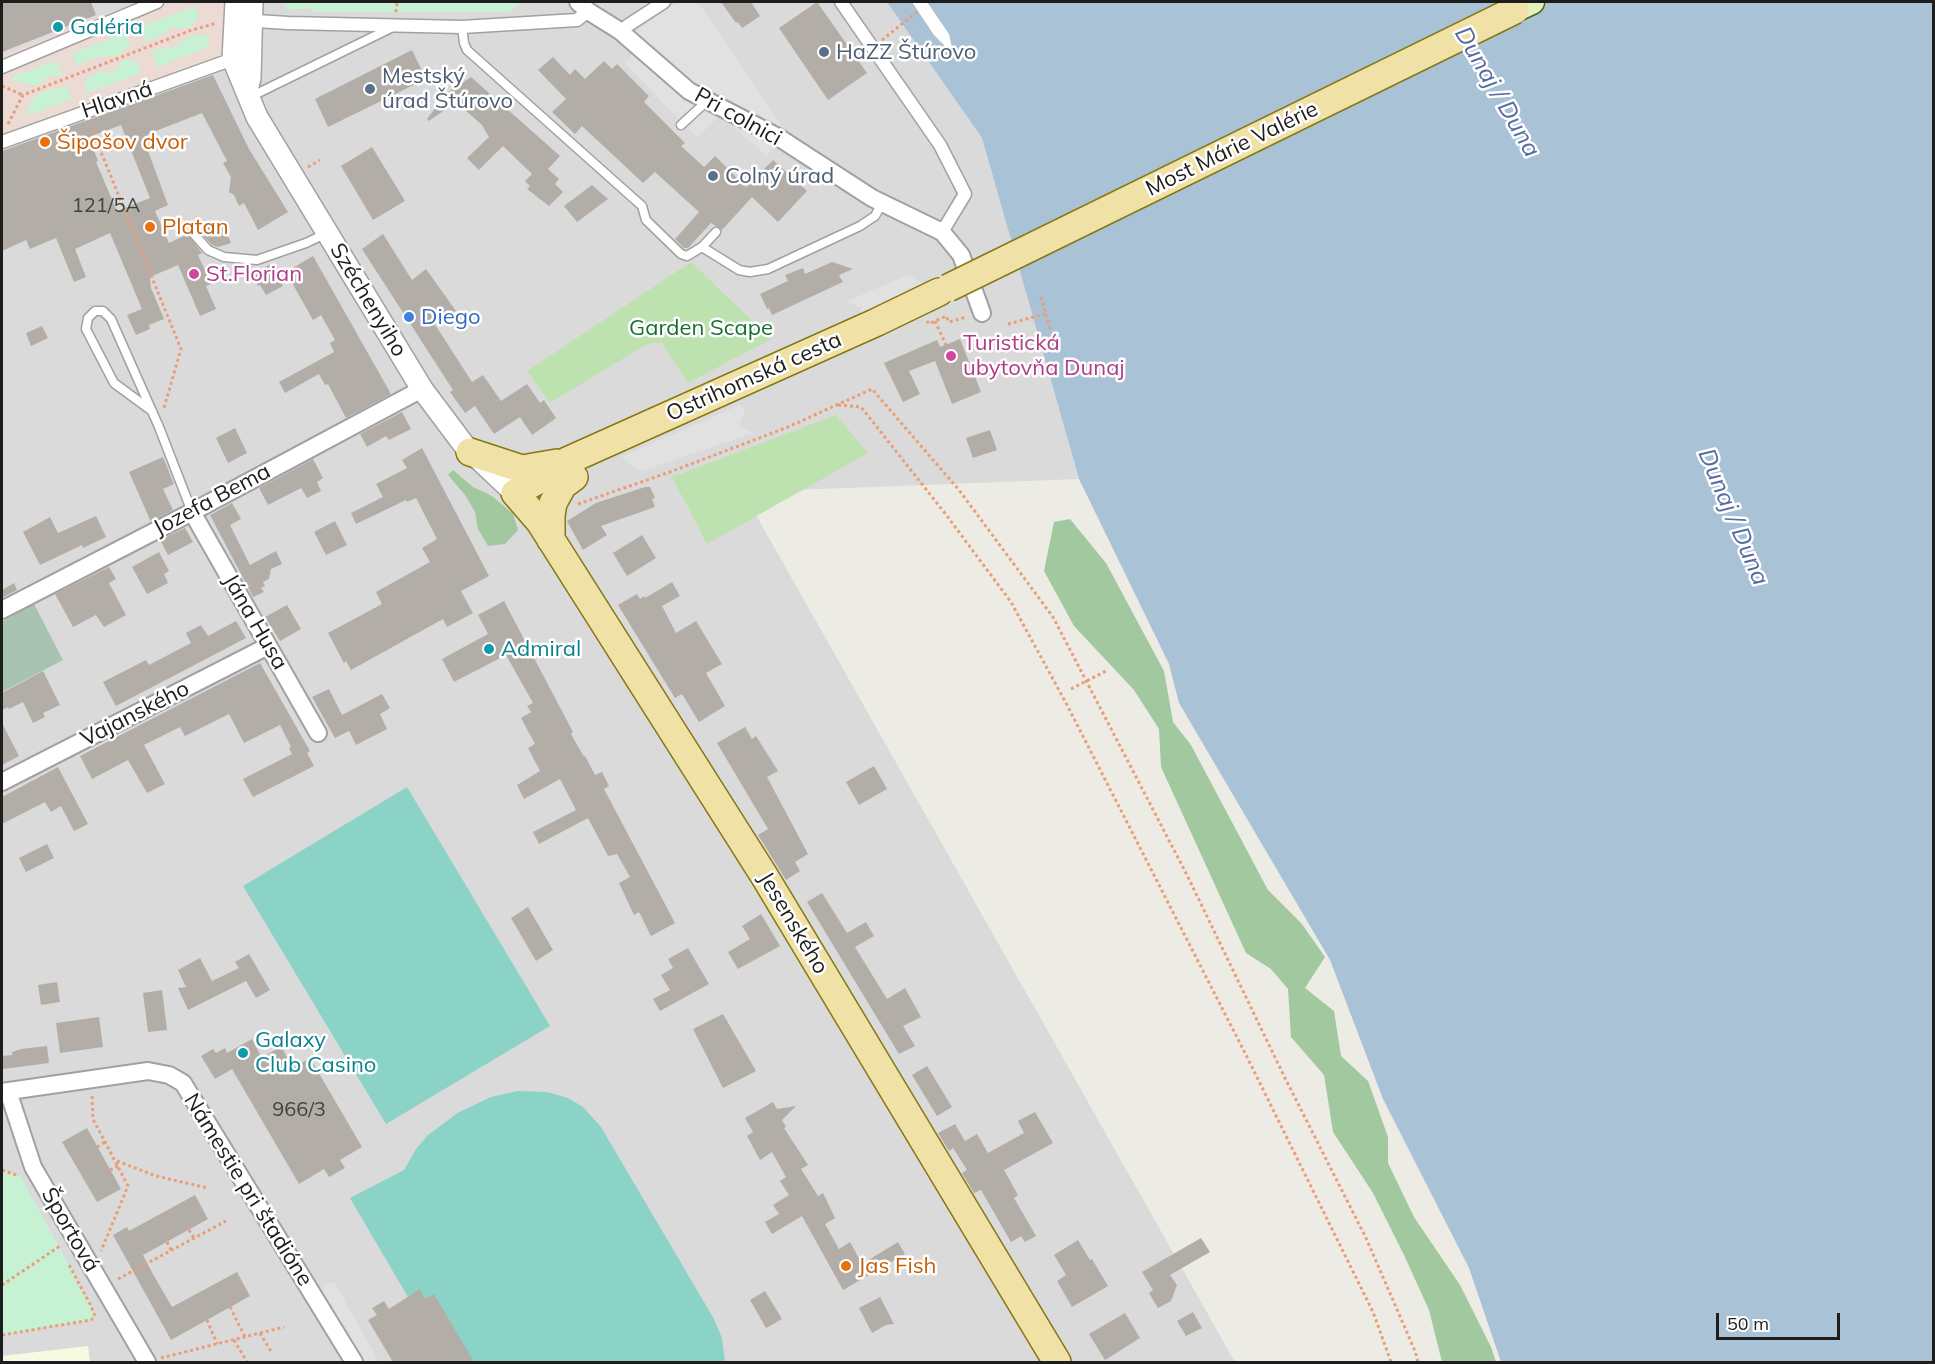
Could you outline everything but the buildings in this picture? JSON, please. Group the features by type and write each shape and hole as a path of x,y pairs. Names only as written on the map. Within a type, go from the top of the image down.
{"main road":[{"name":"Most Márie Valérie","path":"944,290 1524,6"},
{"name":"Ostrihomská cesta","path":"571,469 944,290"},
{"path":"470,452 522,469 548,466 571,469"},
{"path":"525,487 571,469"},
{"path":"551,540 553,503 571,469"},
{"name":"Jesenského","path":"525,487 540,522 765,877 1057,1362"}],"street":[{"path":"2,67 157,2"},
{"path":"232,59 236,2"},
{"path":"623,29 664,2"},
{"path":"841,2 940,145 965,194 942,232"},
{"path":"248,93 254,11 396,26 462,27 577,20 583,6"},
{"name":"Pri colnici","path":"583,6 623,29 676,81 707,101 778,137 882,203 942,232 961,255 982,313"},
{"name":"Széchenyiho","path":"232,59 258,117 422,388 470,452 525,487"},
{"name":"Hlavná","path":"2,142 232,59"},
{"name":"Jozefa Bema","path":"2,610 192,512 422,388"},
{"name":"Jána Husa","path":"192,512 318,733"},
{"name":"Vajanského","path":"2,782 268,646"},
{"name":"Námestie pri štadióne","path":"5,1092 148,1071 169,1075 183,1083 354,1362"},
{"name":"Športová","path":"5,1092 33,1167 147,1362"}],"lane":[{"path":"248,93 396,26"},
{"path":"462,27 467,50 642,206 646,220 681,254 687,256 702,247 716,232"},
{"path":"681,125 707,101"},
{"path":"702,247 739,270 750,273 768,269 860,226 875,216 882,203"},
{"path":"195,234 208,250 224,257 257,260 327,233"},
{"path":"152,411 114,383 86,329 88,318 95,311 103,311 111,319 152,411 159,427 192,512"}],"path":[{"path":"880,42 918,11"},
{"path":"7,126 23,95 189,31 219,23"},
{"path":"2,86 23,95"},
{"path":"84,111 181,349 159,427"},
{"path":"307,167 320,160"},
{"path":"1041,297 1050,329"},
{"path":"924,315 929,324 946,316 949,322"},
{"path":"1008,324 1046,315"},
{"path":"935,321 946,345"},
{"path":"574,506 756,440 872,389 959,490 1053,617 1187,875 1285,1078 1366,1238 1418,1362"},
{"path":"837,405 861,407 1011,602 1071,713 1246,1055 1373,1312 1391,1362"},
{"path":"1071,689 1108,670"},
{"path":"92,1096 93,1119 128,1186 93,1270"},
{"path":"97,1147 105,1142"},
{"path":"115,1160 156,1176 208,1188"},
{"path":"110,1170 118,1166"},
{"path":"2,1170 21,1177"},
{"path":"103,1287 226,1221"},
{"path":"189,1230 194,1238"},
{"path":"167,1242 171,1251"},
{"path":"2,1285 59,1246 63,1254"},
{"path":"2,1335 91,1320 95,1316 68,1262"},
{"path":"230,1307 245,1337"},
{"path":"207,1320 217,1344"},
{"path":"147,1362 284,1327"},
{"path":"260,1333 272,1353"},
{"path":"234,1340 247,1362"}],"shaded area":[{"path":"2,2 887,2 982,138 1079,479 743,492 1235,1362 2,1362"},
{"path":"137,2 226,2 223,56 82,118 2,149 2,55"},
{"path":"283,2 524,2 508,12 313,12 311,8 287,10"},
{"path":"677,2 698,2 787,134 766,155 720,115 697,138 624,63 633,54 620,42"},
{"path":"195,6 199,17 190,28 171,28 161,36 147,41 141,27"},
{"path":"126,33 130,45 121,53 112,57 99,56 77,65 72,53"},
{"path":"194,35 206,35 210,46 157,67 152,54 154,50 175,47"},
{"path":"56,60 62,74 59,76 49,76 40,84 32,86 12,80 14,76"},
{"path":"122,61 137,61 141,73 87,93 84,83 88,78 100,71 108,73 115,71"},
{"path":"68,88 72,99 29,115 26,113 31,102 39,94 51,89"},
{"path":"908,275 939,292 856,323 862,308 845,302"},
{"path":"740,405 745,411 739,426 754,433 641,471 621,457"},
{"path":"34,604 63,660 2,692 2,622"},
{"path":"407,787 550,1026 386,1124 243,886"},
{"path":"518,1091 547,1092 568,1098 583,1107 601,1127 714,1319 722,1338 725,1362 446,1362 350,1198 404,1170 416,1149 428,1135 459,1112 491,1097"},
{"path":"2,1170 21,1177 89,1302 95,1316 91,1320 2,1335"},
{"path":"334,1281 379,1362 362,1362 321,1288"},
{"path":"88,1346 90,1362 2,1362 2,1356"}],"green space":[{"name":"Garden Scape","path":"691,262 771,339 688,383 661,342 647,344 550,403 527,371"},
{"path":"836,415 868,453 707,544 672,477"},
{"path":"453,470 473,487 492,496 513,514 518,530 505,544 488,546 478,529 475,512 465,495 448,475"},
{"path":"1070,519 1106,563 1164,671 1173,722 1191,745 1268,890 1302,924 1325,957 1305,988 1334,1011 1341,1056 1368,1081 1388,1137 1388,1163 1414,1217 1460,1285 1491,1347 1496,1362 1442,1362 1429,1310 1404,1255 1373,1193 1333,1132 1324,1075 1291,1037 1288,989 1271,969 1246,953 1161,767 1159,729 1134,690 1074,626 1044,571 1054,522"}],"water":[{"name":"Dunaj / Duna","path":"887,2 1933,2 1933,1362 1501,1362 1469,1268 1383,1099 1330,960 1179,703 1169,664 1079,479 982,138"}],"pier":[{"path":"912,2 927,2 949,34 952,48 945,46 934,35"}],"place":[{"name":"Galéria","path":"58,27"},
{"name":"HaZZ Štúrovo","path":"824,52"},
{"name":"Mestský úrad Štúrovo","path":"370,89"},
{"name":"Šipošov dvor","path":"45,142"},
{"name":"Colný úrad","path":"713,176"},
{"name":"Platan","path":"150,227"},
{"name":"St.Florian","path":"194,274"},
{"name":"Diego","path":"409,317"},
{"name":"Turistická ubytovňa Dunaj","path":"951,356"},
{"name":"Admiral","path":"489,649"},
{"name":"Galaxy Club Casino","path":"243,1053"},
{"name":"Jas Fish","path":"846,1266"}]}
